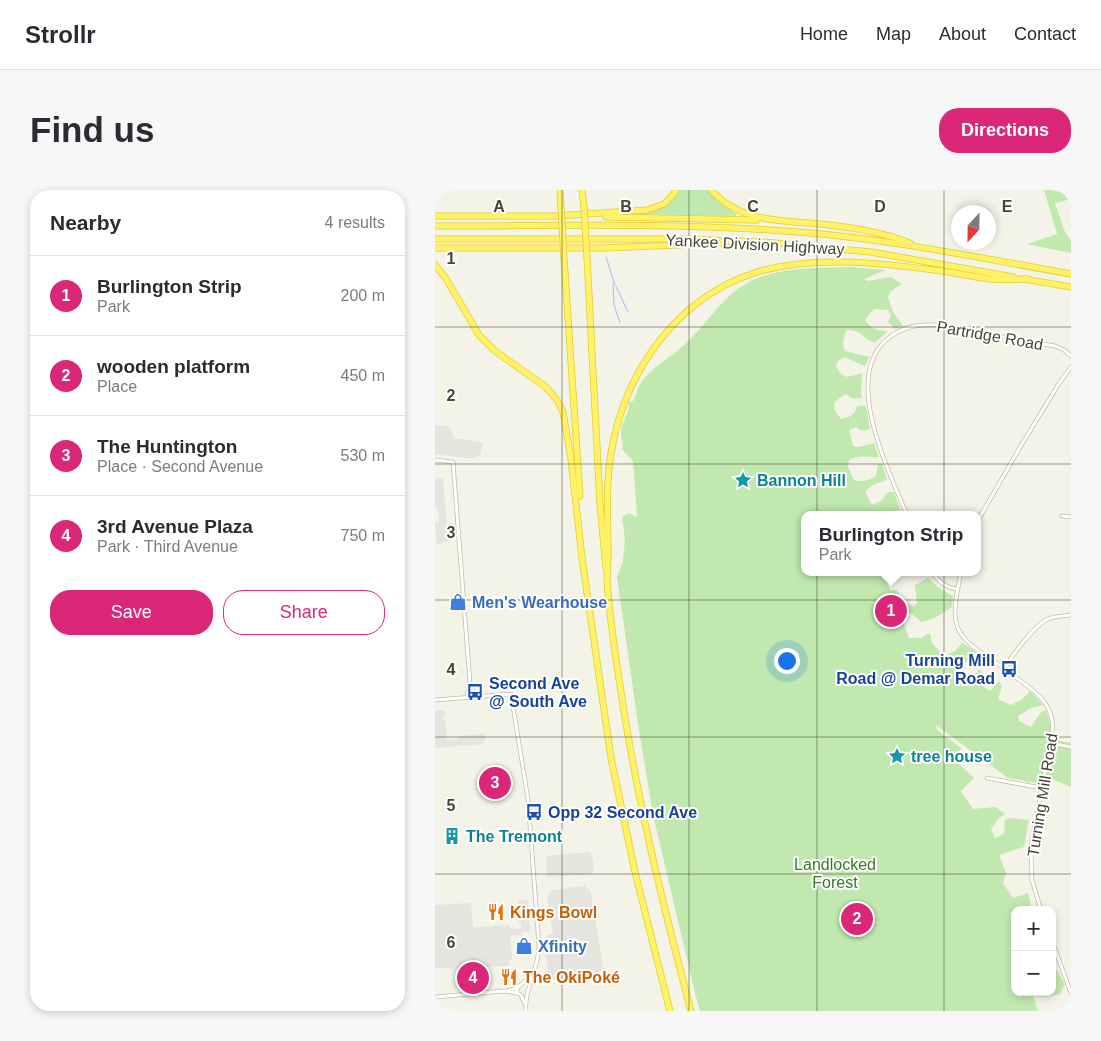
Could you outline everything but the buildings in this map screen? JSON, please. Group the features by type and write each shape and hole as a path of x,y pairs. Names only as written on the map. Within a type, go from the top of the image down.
{"highway":[{"path":"559,190 585,571 600,693 616,787 670,1011"},
{"path":"583,190 603,558 607,576 619,677 638,791 656,876 691,1011"},
{"path":"556,216 651,209 666,202 676,190"},
{"path":"711,190 723,202 737,211 768,220"},
{"path":"435,216 768,220 854,229 894,236 921,247 1071,274"},
{"name":"Yankee Division Highway","path":"435,226 683,226 748,228 829,235 921,247"},
{"name":"Yankee Division Highway","path":"435,239 752,241 871,252 1071,287"},
{"path":"435,248 622,248 752,241"},
{"path":"607,576 607,480 612,447 621,412 638,372 653,348 677,320 699,302 725,286 751,274 807,263 888,265 991,279 1028,279"},
{"path":"435,265 445,277 481,338 499,354 546,386 560,406 570,448 585,571"}],"street":[{"name":"Partridge Road","path":"905,511 881,449 868,394 868,375 871,362 885,341 893,334 907,327 923,324 937,325 1055,346 1071,356"},
{"path":"981,515 1019,449 1071,367"},
{"path":"435,460 453,462 470,683 467,698"},
{"path":"1062,516 1071,517"},
{"path":"935,576 941,583 950,588 958,589"},
{"name":"Turning Mill Road","path":"960,576 956,617 960,631 973,647 1040,695 1046,703 1053,720 1030,856 1032,880 1040,906"},
{"path":"1005,669 1014,653 1041,623 1052,618 1071,615"},
{"path":"435,700 511,694 530,821 539,946 537,961 527,988 525,1004"},
{"path":"1050,743 1071,747"},
{"path":"987,778 1041,788"},
{"path":"1056,951 1071,993"},
{"path":"504,992 517,988 533,975"},
{"path":"521,984 527,988"},
{"path":"517,988 517,993"},
{"path":"435,997 504,992 517,993 521,996 526,1011"},
{"path":"521,996 527,994"}],"green space":[{"path":"679,190 707,190 736,216 638,214 664,207"},
{"path":"1044,190 1071,190 1071,199 1055,203 1064,230 1071,241 1071,253 1027,244 1057,234"},
{"name":"Landlocked Forest","path":"851,267 886,270 864,279 868,281 891,277 902,284 891,291 888,297 893,312 903,326 895,329 888,322 891,315 888,310 874,309 865,320 875,329 888,331 875,343 856,331 847,330 843,340 845,351 869,357 865,366 844,357 838,361 836,366 840,373 847,377 862,373 862,398 853,399 846,394 834,403 835,411 841,419 853,414 857,406 866,406 870,429 862,431 856,427 849,430 853,446 859,447 874,443 879,457 853,458 849,460 848,467 854,480 862,481 876,476 878,464 882,464 887,480 872,485 865,492 872,505 881,501 888,492 894,492 900,510 801,511 801,576 885,576 890,590 897,590 904,602 913,606 917,603 915,585 928,578 939,588 953,596 952,607 933,618 921,622 911,613 904,616 904,625 909,638 921,638 930,633 932,643 944,656 955,651 962,643 972,649 982,658 973,664 961,661 956,666 957,671 972,679 979,669 982,673 979,684 990,691 999,681 1002,686 998,699 1011,705 1021,700 1030,691 1043,705 1031,708 1018,716 1019,721 1031,727 1041,712 1046,710 1051,726 1049,738 1046,738 1071,743 1071,787 1040,774 1035,783 1008,778 936,725 937,730 961,748 958,763 974,778 961,791 973,809 996,807 1005,814 999,818 991,829 995,838 1004,834 1005,820 1011,818 1029,820 1024,847 999,855 1006,873 1003,883 1013,898 1028,893 1031,905 1011,906 1011,996 1033,996 1038,1011 700,1011 653,815 617,577 623,561 625,539 622,517 629,513 637,517 633,461 622,449 621,429 629,402 633,401 639,386 645,378 686,343 725,300 751,281 779,272"},
{"path":"467,966 478,966 479,989 468,990"},
{"name":"Landlocked Forest","path":"1056,969 1065,984 1060,994 1056,995"}],"shaded area":[{"path":"435,425 446,426 451,430 454,439 483,443 480,456 476,455 475,459 435,454"},
{"path":"435,478 443,478 448,541 439,544 437,544 435,523 439,523 438,508 435,508"},
{"path":"445,710 446,713 442,719 445,719 447,738 444,740 457,739 458,736 484,733 486,736 483,744 435,748 435,711"},
{"path":"590,852 594,870 592,874 547,877 546,856"},
{"path":"586,885 587,889 590,889 604,971 548,981 549,976 543,940 546,939 546,936 553,934 547,896 550,895 550,891"},
{"path":"528,900 530,932 522,932 522,935 510,936 512,960 509,960 509,966 484,967 484,964 467,965 467,969 435,968 435,905 471,903 473,927 510,925 510,929 521,928 517,901"}],"waterway":[{"path":"606,257 614,282 628,312"},
{"path":"613,283 614,305 620,323"}],"place":[{"name":"Bannon Hill","path":"743,480"},
{"name":"Men's Wearhouse","path":"458,602"},
{"name":"Burlington Strip","path":"891,611"},
{"name":"Turning Mill Road @ Demar Road","path":"1009,669"},
{"name":"Second Ave @ South Ave","path":"475,692"},
{"name":"tree house","path":"897,756"},
{"name":"The Huntington","path":"495,783"},
{"name":"Opp 32 Second Ave","path":"534,812"},
{"name":"The Tremont","path":"452,836"},
{"name":"Kings Bowl","path":"496,912"},
{"name":"wooden platform","path":"857,919"},
{"name":"Xfinity","path":"524,946"},
{"name":"The OkiPoké","path":"509,977"},
{"name":"3rd Avenue Plaza","path":"473,978"}]}
